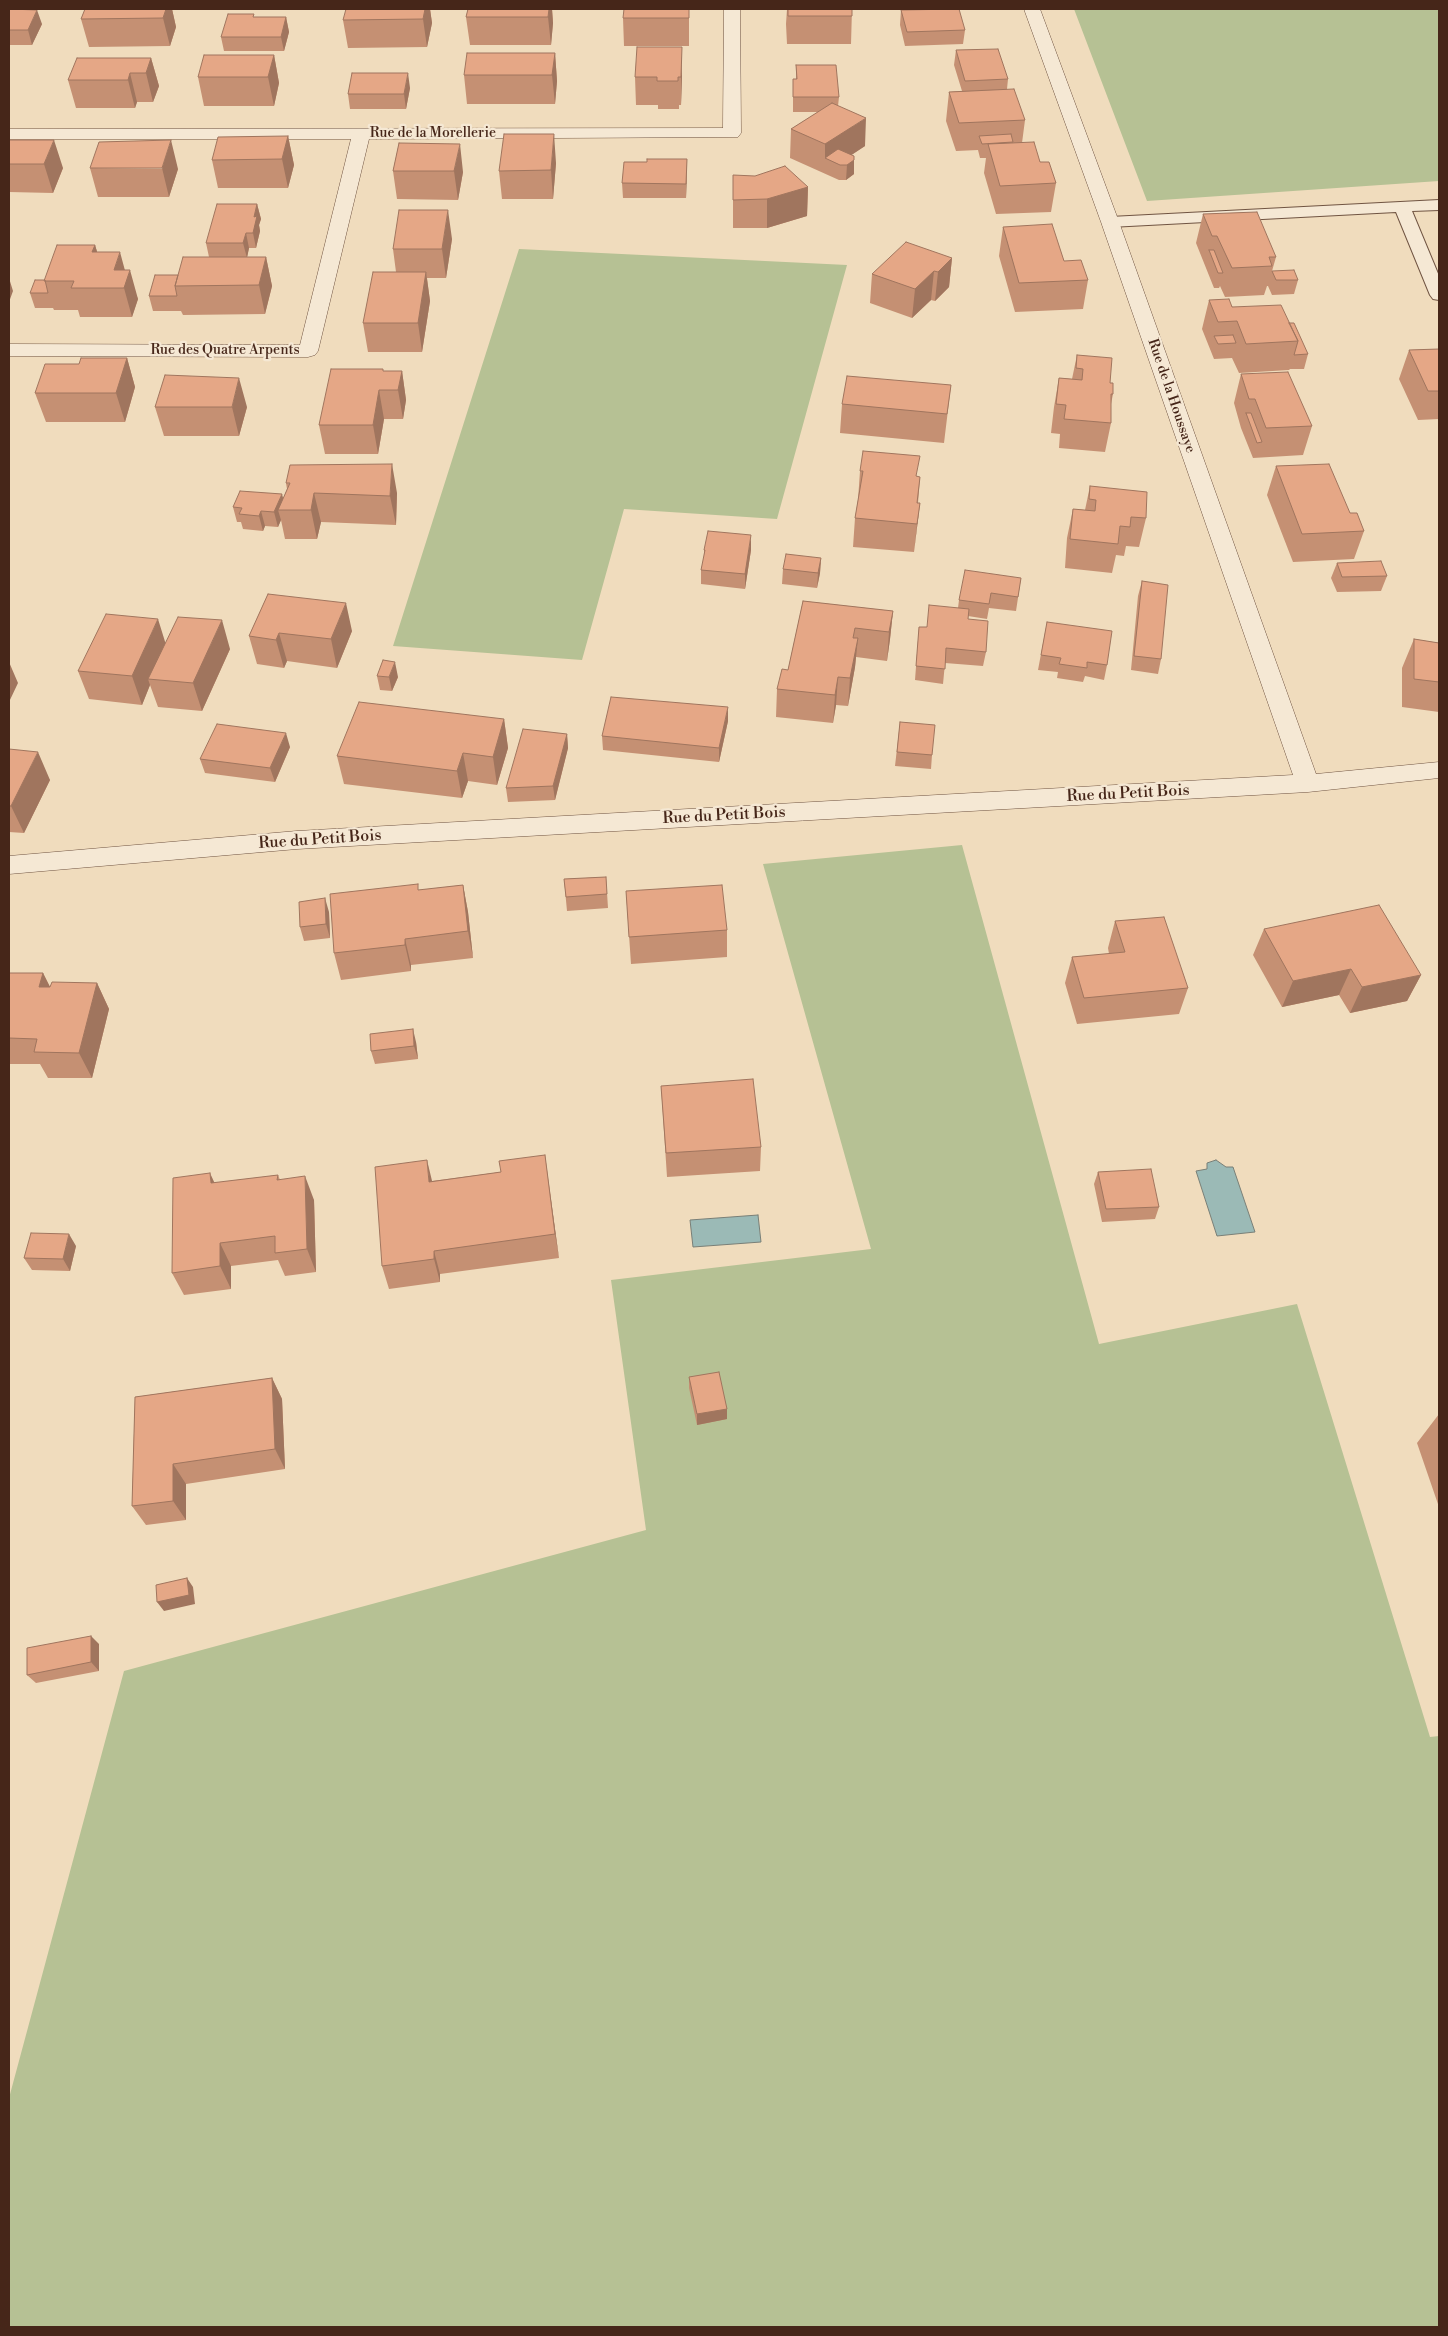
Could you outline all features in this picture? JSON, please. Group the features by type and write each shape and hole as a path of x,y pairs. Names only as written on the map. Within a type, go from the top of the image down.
{"street":[{"name":"Rue de la Morellerie","path":"9,134 732,133 732,9"},
{"name":"Rue de la Houssaye","path":"1032,9 1110,222 1308,783"},
{"name":"Rue des Quatre Arpents","path":"9,350 308,351 361,135"},
{"name":"Rue du Petit Bois","path":"9,865 307,840 1308,783 1439,770"}],"lane":[{"path":"1110,222 1439,205"},
{"path":"1402,208 1439,295"}],"green space":[{"path":"1074,9 1439,9 1439,181 1147,201"},
{"path":"519,249 847,265 777,519 624,509 582,660 393,646"},
{"path":"962,845 1099,1344 1297,1304 1430,1737 1439,1736 1439,2327 10,2327 9,2098 124,1671 646,1530 611,1280 871,1249 763,864"}],"water":[{"path":"1216,1160 1226,1167 1233,1167 1255,1232 1217,1236 1196,1171 1207,1169 1207,1163"},
{"path":"758,1215 761,1242 693,1247 690,1220"}],"building":[{"path":"9,9 37,10 28,30 9,30"},
{"path":"85,9 166,9 163,18 81,19"},
{"path":"346,9 425,9 423,19 343,20"},
{"path":"468,9 549,9 548,17 466,17"},
{"path":"624,9 689,9 689,18 623,18"},
{"path":"788,9 852,9 852,16 788,16"},
{"path":"959,9 965,30 907,32 901,10"},
{"path":"228,14 254,14 253,17 286,17 281,37 221,37"},
{"path":"637,47 682,47 681,77 678,77 678,81 657,81 657,77 635,77"},
{"path":"998,49 1008,79 965,81 956,50"},
{"path":"467,53 555,53 552,75 464,75"},
{"path":"204,55 274,55 268,77 198,77"},
{"path":"77,58 151,58 146,73 130,73 128,80 68,80"},
{"path":"796,65 836,65 839,97 793,97 793,79 797,79"},
{"path":"352,73 408,73 404,94 348,94"},
{"path":"1014,89 1025,120 959,123 949,92"},
{"path":"832,103 866,118 825,144 791,129"},
{"path":"504,134 554,134 551,170 499,171"},
{"path":"1011,134 1013,142 982,144 979,136"},
{"path":"288,136 282,159 212,160 218,137"},
{"path":"9,140 54,140 44,164 9,164"},
{"path":"171,140 162,168 90,168 99,142"},
{"path":"1034,142 1040,162 1049,162 1056,183 1000,186 988,144"},
{"path":"399,143 460,144 454,171 393,171"},
{"path":"838,149 854,156 854,160 847,165 840,165 825,158"},
{"path":"647,159 687,159 686,184 622,183 624,162 647,162"},
{"path":"785,166 808,187 767,199 733,200 733,175 755,176"},
{"path":"217,204 257,204 254,217 257,216 253,233 246,233 243,243 206,243"},
{"path":"399,210 448,210 442,249 393,249"},
{"path":"1257,212 1276,257 1269,257 1272,266 1232,268 1217,236 1212,236 1203,214"},
{"path":"1052,224 1064,261 1081,260 1088,280 1019,283 1003,227"},
{"path":"906,242 952,258 938,272 934,271 915,289 872,274"},
{"path":"57,245 95,245 92,252 120,252 114,270 130,270 124,288 71,288 74,281 44,281"},
{"path":"1209,250 1214,250 1223,273 1218,273"},
{"path":"183,257 266,257 259,285 175,286"},
{"path":"1294,270 1298,280 1276,280 1272,271"},
{"path":"373,272 426,272 418,323 363,323"},
{"path":"155,275 178,275 175,286 177,296 149,296"},
{"path":"35,280 45,280 48,293 30,293"},
{"path":"1229,299 1232,307 1281,305 1298,341 1246,344 1237,321 1218,322 1209,300"},
{"path":"1289,323 1294,323 1308,354 1294,355 1298,341"},
{"path":"1233,335 1236,343 1218,344 1214,336"},
{"path":"1439,349 1439,391 1428,391 1409,350"},
{"path":"1077,355 1112,358 1110,383 1113,383 1111,423 1064,419 1066,405 1056,404 1059,378 1082,380 1083,369 1076,368"},
{"path":"81,358 127,358 116,393 35,393 45,364 79,364"},
{"path":"331,369 402,371 398,390 379,390 373,425 319,425"},
{"path":"1288,372 1312,426 1266,428 1255,399 1249,399 1241,374"},
{"path":"165,375 239,378 232,407 155,407"},
{"path":"847,376 951,385 947,414 842,404"},
{"path":"1246,413 1251,413 1262,442 1257,443"},
{"path":"863,451 920,456 916,476 920,477 917,503 920,503 917,524 855,518 863,471 860,471"},
{"path":"392,464 390,496 314,493 311,510 278,510 290,483 286,483 290,465"},
{"path":"1329,464 1350,513 1357,513 1364,531 1302,534 1276,466"},
{"path":"1090,486 1147,492 1146,518 1131,517 1130,527 1120,526 1118,544 1070,539 1073,509 1095,511 1096,500 1089,499"},
{"path":"240,491 282,494 274,512 261,511 259,516 239,514 242,508 233,507"},
{"path":"708,531 751,535 745,574 701,570"},
{"path":"786,554 821,558 818,573 783,569"},
{"path":"1381,561 1387,576 1342,577 1337,563"},
{"path":"965,570 1021,578 1018,597 991,593 989,604 959,600"},
{"path":"1142,581 1168,585 1161,659 1134,656"},
{"path":"268,594 346,603 331,639 279,633 276,640 249,636"},
{"path":"803,601 893,611 889,632 855,628 853,638 858,638 850,678 838,677 835,695 777,689 782,669 788,670"},
{"path":"929,605 969,609 968,619 988,621 986,652 946,648 945,669 916,666 919,627 927,627"},
{"path":"106,614 158,619 132,676 78,671"},
{"path":"178,617 222,620 193,683 148,679"},
{"path":"1047,622 1112,631 1107,665 1087,662 1087,668 1059,664 1061,658 1041,655"},
{"path":"1414,639 1439,643 1439,682 1414,679"},
{"path":"383,660 395,662 389,677 377,676"},
{"path":"611,697 728,707 719,748 602,736"},
{"path":"359,702 504,719 493,757 463,753 457,771 337,756"},
{"path":"900,722 935,725 932,755 897,752"},
{"path":"217,724 286,733 270,768 200,759"},
{"path":"523,729 567,734 553,786 506,788"},
{"path":"9,749 38,752 11,806 9,806"},
{"path":"606,877 607,894 566,897 564,879"},
{"path":"418,884 418,890 463,885 468,931 405,939 405,945 334,953 330,894"},
{"path":"722,885 727,930 629,937 626,891"},
{"path":"325,898 326,924 300,927 299,902"},
{"path":"1379,905 1421,975 1362,987 1351,969 1293,981 1264,929"},
{"path":"1164,917 1188,988 1084,998 1072,957 1125,952 1115,921"},
{"path":"9,973 43,973 39,987 50,987 52,982 97,983 79,1053 34,1052 37,1039 9,1038"},
{"path":"413,1029 414,1046 371,1051 370,1034"},
{"path":"753,1079 761,1147 666,1153 661,1086"},
{"path":"545,1155 555,1234 434,1251 434,1259 382,1266 375,1167 427,1160 429,1182 501,1172 499,1161"},
{"path":"1151,1169 1159,1207 1106,1209 1098,1172"},
{"path":"210,1173 211,1183 278,1175 277,1180 305,1176 307,1249 275,1253 275,1236 220,1243 220,1266 172,1273 173,1178"},
{"path":"31,1233 69,1234 63,1259 24,1258"},
{"path":"719,1372 727,1409 697,1414 689,1377"},
{"path":"272,1378 275,1449 173,1464 173,1501 132,1506 135,1397"},
{"path":"187,1578 189,1595 157,1602 156,1585"},
{"path":"91,1636 91,1662 27,1675 27,1648"}]}
